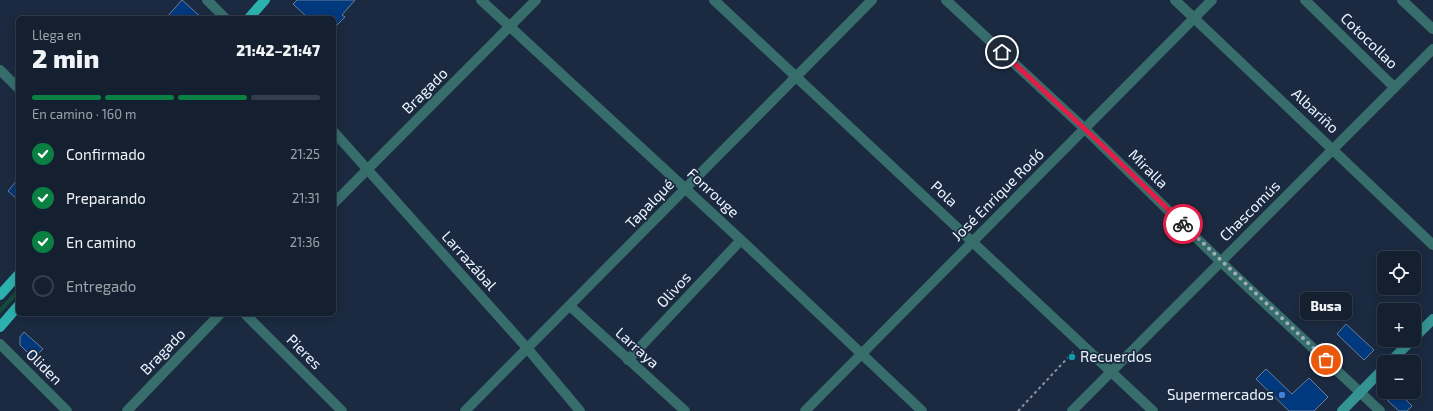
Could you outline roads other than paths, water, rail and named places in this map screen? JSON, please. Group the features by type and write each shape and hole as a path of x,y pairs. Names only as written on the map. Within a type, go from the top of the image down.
{"main road":[{"path":"251,16 265,0"},
{"path":"0,295 16,276"},
{"path":"0,327 16,308"},
{"path":"1421,331 1433,319"},
{"path":"1397,355 1405,347"},
{"path":"1342,411 1377,375"}],"street":[{"path":"207,0 223,16"},
{"name":"Fonrouge","path":"481,0 741,240 922,411"},
{"name":"Bragado","path":"336,201 536,0"},
{"name":"Pola","path":"714,0 1153,411"},
{"name":"Tapalqué","path":"465,411 872,0"},
{"name":"Miralla","path":"946,0 1085,129 1221,262 1380,411"},
{"name":"Albariño","path":"1175,0 1433,245"},
{"name":"José Enrique Rodó","path":"805,411 1212,0"},
{"name":"Cotocollao","path":"1305,0 1394,87"},
{"path":"1402,0 1433,29"},
{"name":"Chascomús","path":"1072,411 1433,49"},
{"path":"0,70 16,86"},
{"name":"Larrazábal","path":"336,134 527,348 580,411"},
{"name":"Olivos","path":"628,360 741,240"},
{"name":"Larraya","path":"570,306 685,411"},
{"name":"Bragado","path":"127,411 218,316"},
{"name":"Pieres","path":"247,316 342,411"},
{"name":"Oliden","path":"0,344 67,411"}],"place":[{"name":"Recuerdos","path":"1072,357"},
{"name":"Busa","path":"1326,360"},
{"name":"Supermercados","path":"1282,395"}]}
